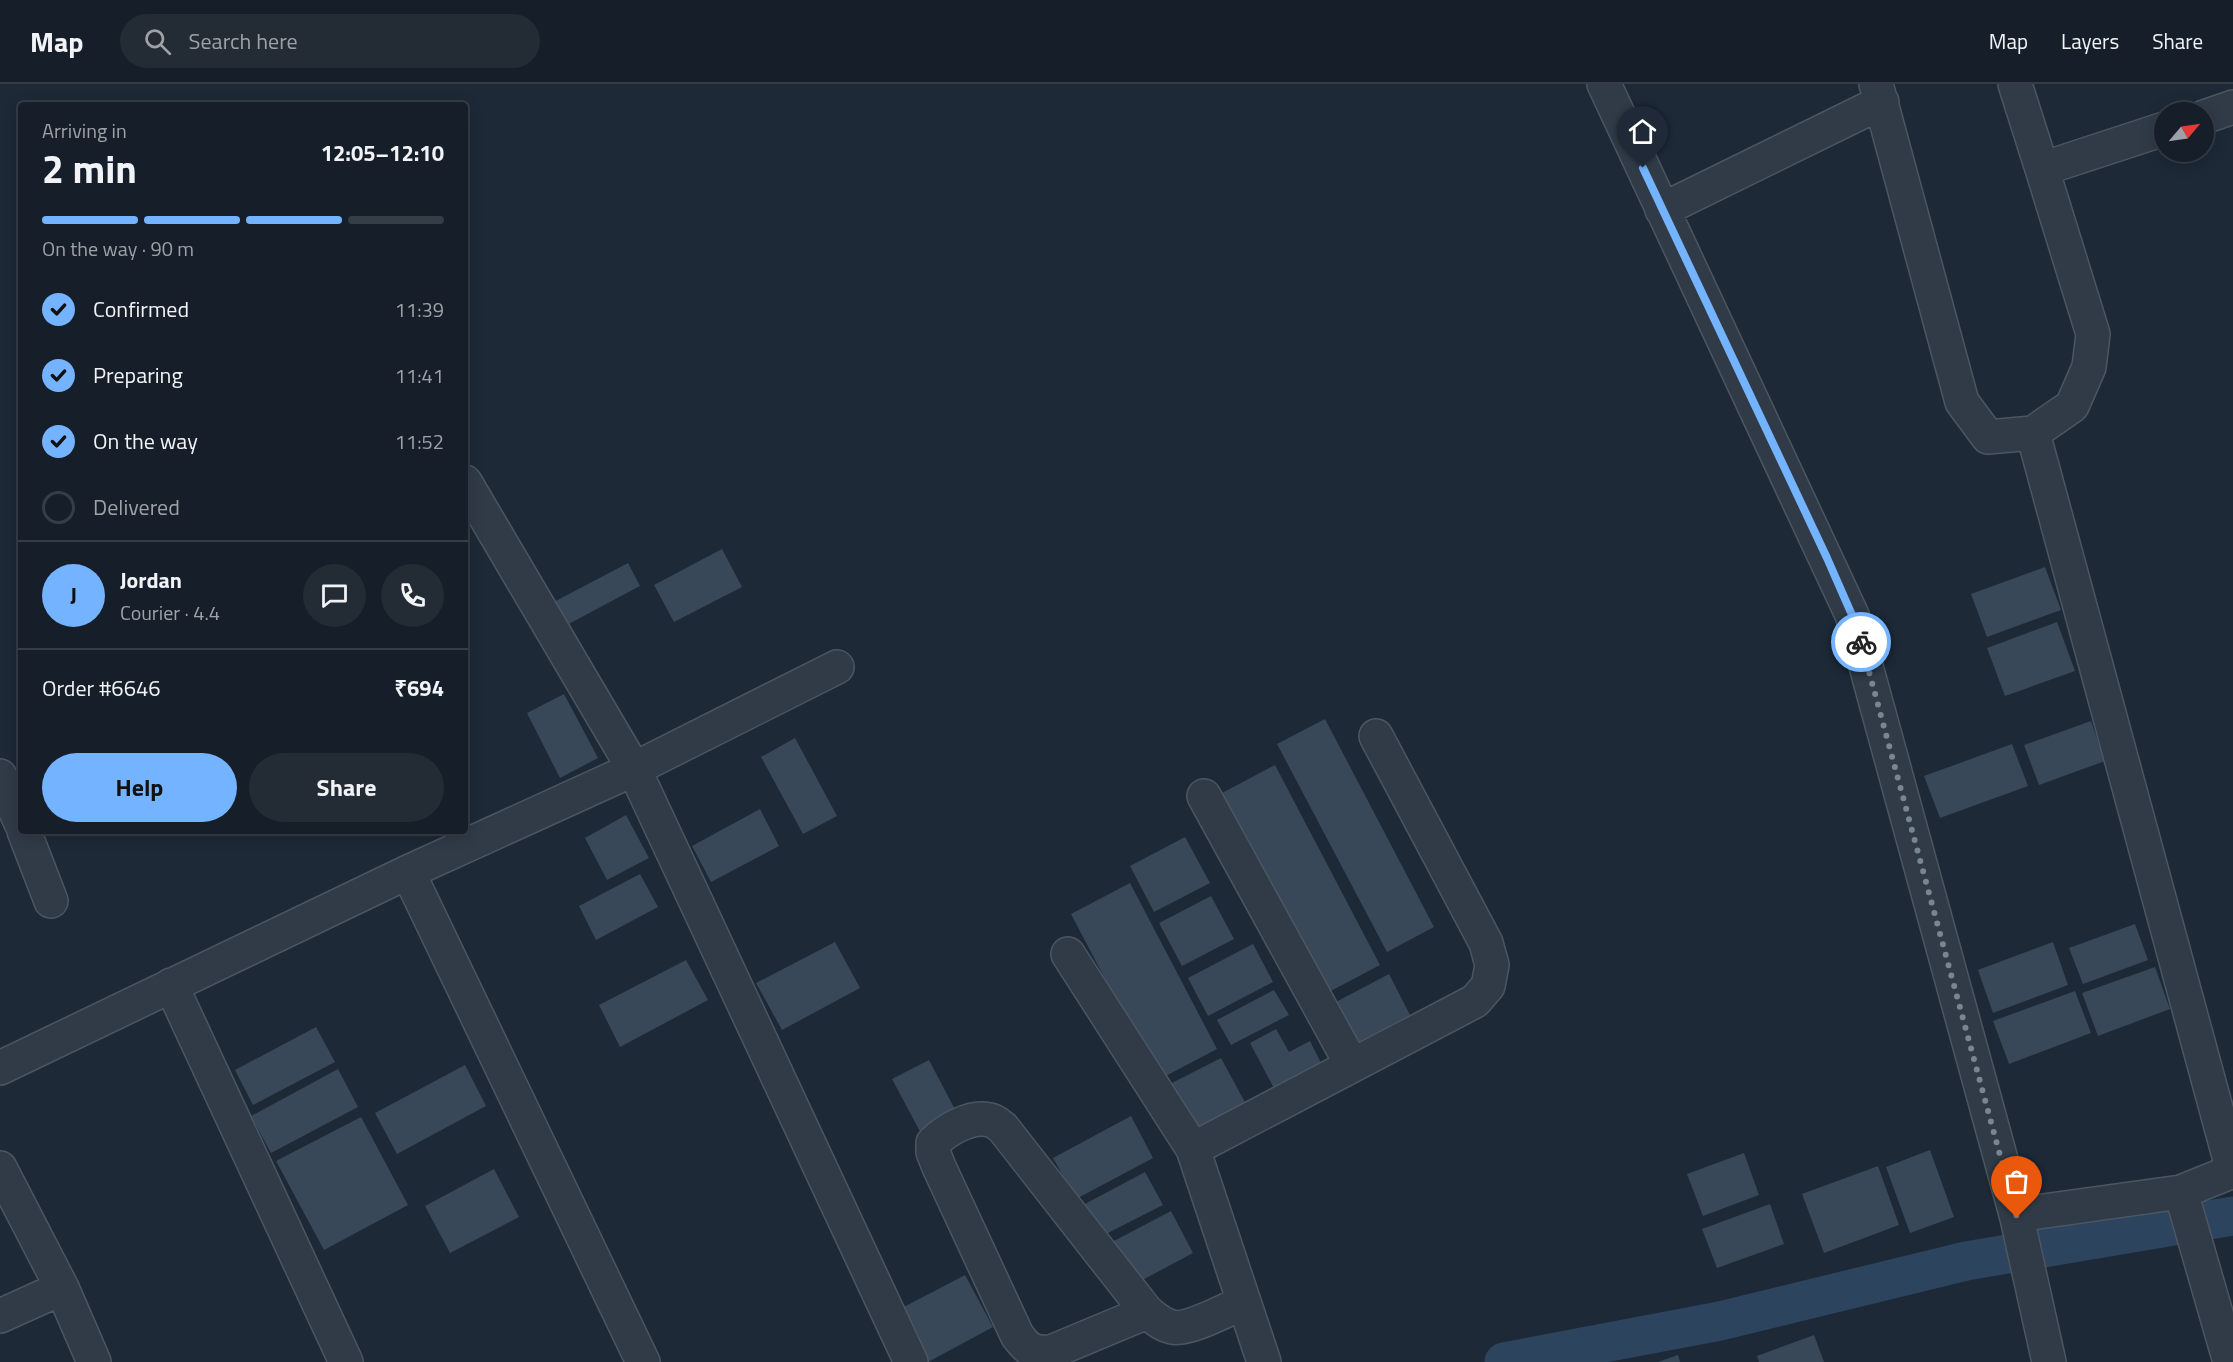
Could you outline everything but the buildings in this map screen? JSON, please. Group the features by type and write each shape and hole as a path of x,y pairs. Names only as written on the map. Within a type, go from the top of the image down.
{"street":[{"path":"1604,84 1852,615 1871,677 2017,1217 2046,1347"},
{"path":"1662,210 1879,93 1962,402 1988,437 2033,432 2072,406 2089,367 2093,334 2015,84"},
{"path":"2214,114 2233,107"},
{"path":"2042,169 2154,132"},
{"path":"2017,1217 2181,1193 2233,1171 2033,432"},
{"path":"468,487 634,769 912,1362"},
{"path":"0,1068 408,872 634,769 837,667"},
{"path":"1193,1149 1474,1001 1488,986 1492,965 1486,943 1376,736"},
{"path":"1204,796 1352,1065"},
{"path":"12,808 18,822"},
{"path":"23,834 51,901"},
{"path":"408,872 643,1362"},
{"path":"1068,954 1193,1149 1264,1362"},
{"path":"171,985 346,1362"},
{"path":"1147,1312 1051,1352 1036,1353 1026,1347 1017,1335 939,1167 933,1152 933,1143 941,1134 966,1122 991,1120 1003,1128 1147,1312 1163,1324 1174,1328 1187,1327 1245,1302"},
{"path":"0,1168 62,1288 94,1362"},
{"path":"2181,1193 2230,1362"},
{"path":"0,1316 62,1288"}],"waterway":[{"path":"1504,1362 1720,1321 1966,1261 2233,1216"}],"way so far":[{"path":"1861,642 2017,1218"}],"route":[{"path":"1643,168 1827,558 1861,642"}]}
